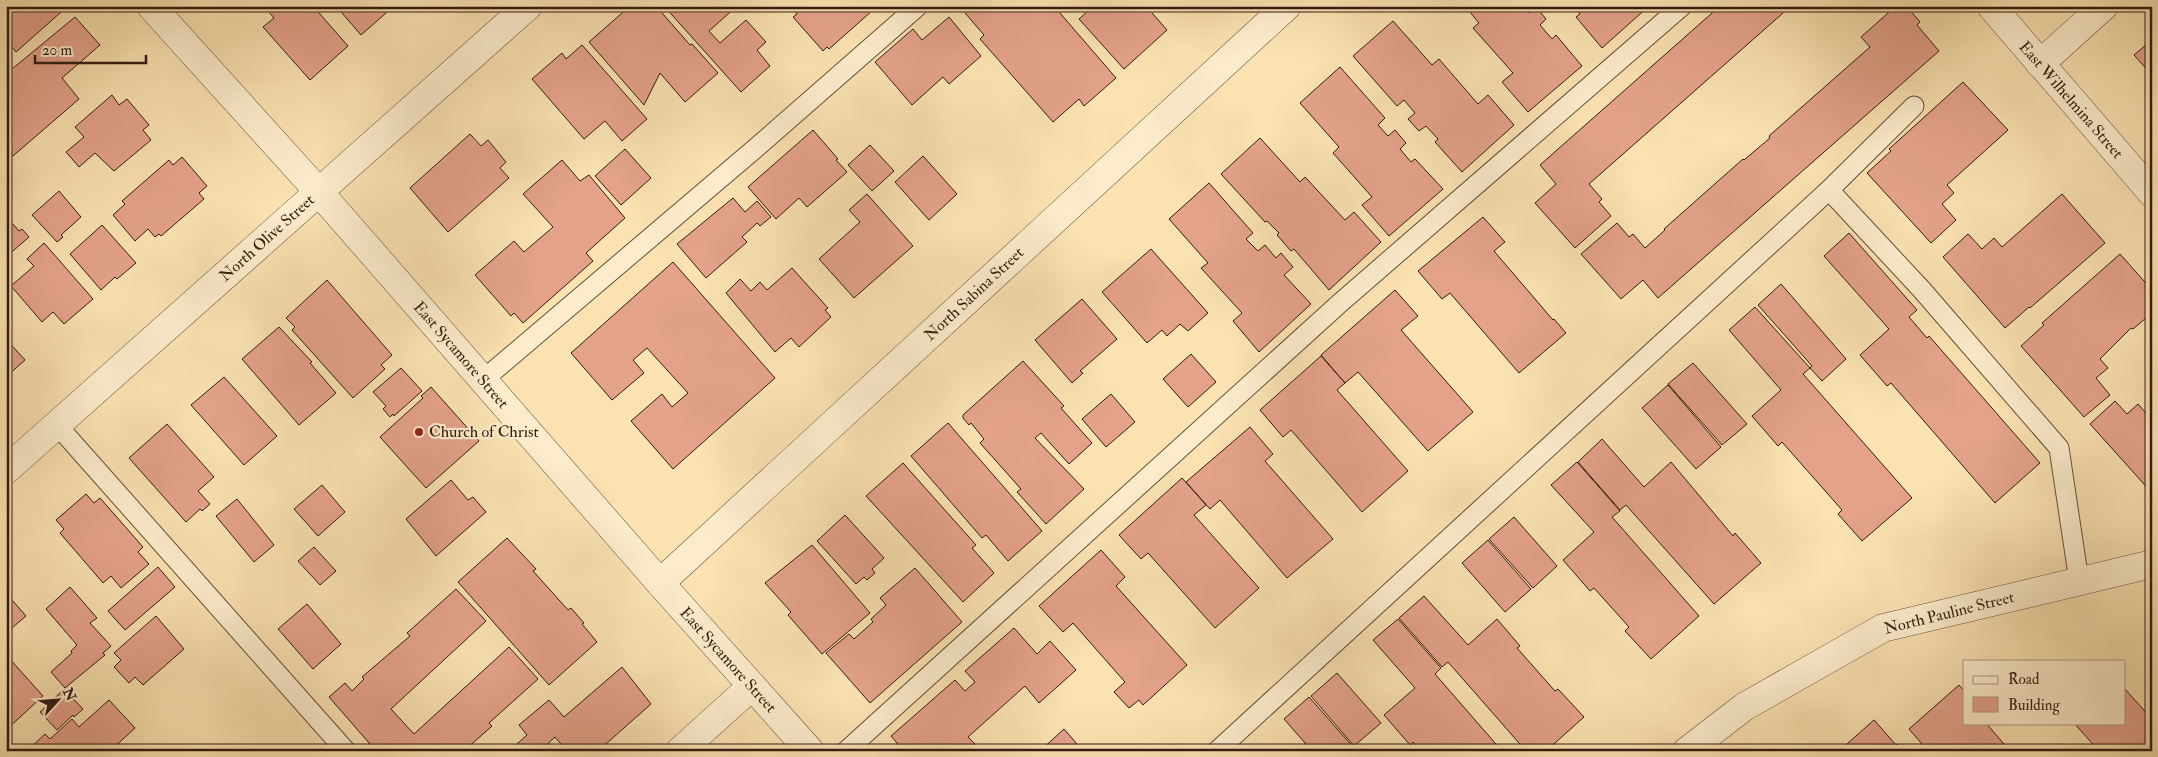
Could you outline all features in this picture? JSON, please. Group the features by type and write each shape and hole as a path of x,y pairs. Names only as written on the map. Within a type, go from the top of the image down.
{"street":[{"name":"East Sycamore Street","path":"151,6 319,192 660,583 810,751"},
{"name":"North Olive Street","path":"6,470 528,6"},
{"name":"North Sabina Street","path":"660,583 1287,6"},
{"name":"East Wilhelmina Street","path":"1991,6 2152,193"},
{"path":"2040,64 2104,6"},
{"name":"North Pauline Street","path":"1687,751 1744,707 1883,628 2152,564"},
{"path":"680,751 752,686"}],"lane":[{"path":"483,380 750,153 918,6"},
{"path":"846,751 1340,303 1682,6"},
{"path":"1217,751 1829,190 1914,106"},
{"path":"1829,190 1922,290 2059,448 2079,581"},
{"path":"57,425 346,751"}],"building":[{"path":"6,6 68,6 16,52 6,40"},
{"path":"264,6 313,6 348,46 310,80 263,27 274,18"},
{"path":"336,6 394,6 361,35"},
{"path":"630,6 656,6 690,45 692,44 718,73 685,102 660,73 644,105 589,42"},
{"path":"664,6 737,6 709,31 720,43 746,20 766,42 757,50 770,66 741,92"},
{"path":"790,6 870,6 873,10 829,49 827,47 823,51 793,17 797,14"},
{"path":"959,6 1054,6 1116,78 1084,106 1079,99 1053,122 980,39 984,35"},
{"path":"1083,6 1146,6 1167,30 1124,69 1079,19 1088,11"},
{"path":"1465,6 1524,6 1529,13 1536,7 1546,19 1540,25 1552,39 1556,35 1582,66 1528,112 1502,82 1513,73 1473,28 1479,23"},
{"path":"1573,6 1649,6 1602,48 1576,17 1580,14"},
{"path":"1720,6 1791,6 1589,184 1602,199 1599,202 1611,216 1575,248 1535,203 1556,184 1540,165"},
{"path":"1896,6 1900,6 1905,12 1909,9 1920,22 1917,25 1939,51 1658,298 1643,280 1621,299 1581,254 1617,223 1629,237 1633,234 1645,248 1664,229 1743,159 1770,138 1769,136 1870,47 1861,37"},
{"path":"75,17 100,45 62,78 79,99 6,162 6,74"},
{"path":"949,17 981,56 949,84 943,77 912,105 875,62 913,29 922,40"},
{"path":"1393,21 1432,65 1439,59 1478,104 1488,95 1514,125 1462,172 1435,142 1438,139 1426,126 1419,131 1408,119 1415,113 1404,100 1397,106 1353,56"},
{"path":"2152,40 2152,75 2134,55"},
{"path":"582,45 647,119 622,141 605,121 584,139 532,79 562,53 566,59"},
{"path":"1340,67 1385,118 1378,125 1388,136 1395,130 1406,143 1400,149 1411,162 1415,159 1443,189 1389,236 1362,205 1372,197 1333,153 1339,147 1300,103"},
{"path":"1963,82 2008,130 1947,185 1954,193 1942,204 1956,220 1931,243 1867,173 1891,151 1889,149"},
{"path":"112,95 119,105 127,99 149,125 143,130 151,140 114,171 95,153 79,167 66,152 84,137 75,127"},
{"path":"813,130 847,172 807,207 799,198 776,219 748,187"},
{"path":"470,134 481,146 488,140 506,162 500,168 509,178 448,232 410,188"},
{"path":"1260,138 1300,182 1305,177 1345,220 1354,212 1381,242 1329,290 1294,249 1291,251 1277,235 1279,233 1267,221 1265,222 1221,174"},
{"path":"870,145 894,171 872,191 848,165"},
{"path":"625,149 651,178 621,205 595,176"},
{"path":"923,156 957,194 929,220 895,182"},
{"path":"182,157 207,186 199,193 204,199 161,236 159,234 155,237 148,229 135,241 113,215 125,204 122,201 169,160 173,165"},
{"path":"562,160 580,181 589,175 625,218 586,253 593,261 523,323 514,313 511,316 475,275 514,241 524,252 553,227 523,194"},
{"path":"1209,183 1253,233 1246,239 1258,251 1265,245 1276,258 1281,253 1293,267 1284,275 1311,304 1259,352 1233,321 1242,313 1201,268 1208,263 1169,219"},
{"path":"59,191 81,217 61,235 63,237 57,242 32,215"},
{"path":"867,194 913,246 854,298 819,259 860,222 849,210"},
{"path":"2062,194 2105,243 2005,328 1943,257 1968,234 1982,249 1994,238 2002,247"},
{"path":"733,198 745,212 757,201 771,217 760,226 757,223 742,237 747,242 706,278 677,244"},
{"path":"6,216 19,231 22,229 29,237 6,257"},
{"path":"1483,217 1505,242 1494,251 1566,333 1519,373 1450,293 1442,299 1418,271"},
{"path":"102,225 136,263 117,279 115,277 101,290 70,254"},
{"path":"1849,233 1917,310 1909,317 1927,338 1929,336 2040,463 1995,503 1891,383 1887,386 1860,355 1889,329 1824,256"},
{"path":"44,243 93,299 64,324 53,312 42,322 11,286 34,266 27,259"},
{"path":"1151,249 1208,313 1188,331 1180,324 1167,336 1162,330 1147,343 1102,292"},
{"path":"2120,254 2152,290 2152,313 2133,329 2131,328 2100,359 2108,368 2096,378 2110,395 2084,417 2021,346 2044,325 2042,323"},
{"path":"673,262 775,378 673,469 631,421 662,394 672,407 688,393 647,348 633,360 644,373 612,400 571,353"},
{"path":"792,268 828,308 825,310 831,317 799,347 791,338 775,352 726,293 740,279 751,291 760,282 767,290"},
{"path":"327,280 392,355 381,365 385,369 353,398 292,330 295,327 286,318"},
{"path":"1781,284 1846,359 1822,381 1810,368 1812,366 1758,305"},
{"path":"1395,290 1418,316 1401,330 1473,412 1428,451 1358,372 1345,383 1321,355"},
{"path":"1082,299 1117,339 1080,371 1083,373 1072,383 1035,340"},
{"path":"1755,307 1810,368 1803,374 1912,498 1862,541 1838,514 1842,510 1782,442 1778,446 1752,416 1781,390 1729,330"},
{"path":"279,327 312,362 310,363 336,393 299,425 242,359"},
{"path":"6,339 25,360 6,377"},
{"path":"1191,354 1216,382 1188,407 1163,379"},
{"path":"1321,356 1345,383 1337,390 1408,471 1362,512 1291,430 1283,437 1260,410"},
{"path":"1023,361 1064,406 1061,408 1092,443 1069,464 1041,433 1035,438 1084,489 1046,524 1017,492 1021,489 980,443 984,439 971,423 969,425 963,418 963,415"},
{"path":"1693,363 1747,424 1722,445 1668,384"},
{"path":"401,368 422,391 394,416 393,414 390,417 383,409 386,406 373,392"},
{"path":"224,377 277,436 244,465 191,405"},
{"path":"1668,385 1721,447 1696,469 1642,408"},
{"path":"431,387 479,441 426,488 380,437 423,398 421,396"},
{"path":"1111,394 1135,422 1106,447 1082,419"},
{"path":"2115,401 2127,414 2138,404 2146,413 2152,408 2152,493 2090,424"},
{"path":"948,423 1042,531 1008,561 986,535 982,538 911,456"},
{"path":"167,424 214,477 198,491 210,504 202,511 200,509 186,522 129,458"},
{"path":"1250,427 1273,454 1265,461 1333,539 1287,578 1220,500 1210,509 1186,482"},
{"path":"1602,439 1644,487 1671,462 1733,536 1735,533 1761,563 1714,604 1626,505 1620,510 1578,462"},
{"path":"1577,462 1620,511 1612,517 1699,616 1651,659 1625,631 1629,627 1594,588 1590,591 1563,560 1594,532 1551,485"},
{"path":"903,463 976,545 972,548 994,573 963,602 866,496"},
{"path":"1182,478 1206,505 1194,515 1259,588 1215,628 1148,553 1141,559 1119,535"},
{"path":"451,480 468,500 473,497 486,512 436,556 406,519"},
{"path":"322,485 345,512 318,536 294,509"},
{"path":"86,494 94,503 100,498 143,547 138,552 149,564 121,588 111,576 103,583 60,533 64,529 56,520"},
{"path":"237,499 274,545 254,562 216,516"},
{"path":"845,515 884,558 872,569 875,573 867,580 864,577 856,584 817,541"},
{"path":"1514,517 1557,566 1533,588 1489,539"},
{"path":"507,538 536,569 533,571 568,610 571,608 584,623 582,624 597,642 549,685 458,582"},
{"path":"1488,540 1531,589 1505,612 1462,563"},
{"path":"812,545 870,613 822,654 788,615 791,612 765,583"},
{"path":"314,547 336,571 320,585 298,561"},
{"path":"1101,550 1125,577 1116,586 1187,665 1143,705 1139,700 1129,708 1114,692 1125,682 1073,623 1063,632 1039,606"},
{"path":"158,567 175,587 125,630 108,611"},
{"path":"915,568 962,622 870,703 826,653 849,634 854,639 873,622 871,619 886,605 880,598"},
{"path":"70,587 97,618 90,623 111,646 103,653 105,655 65,688 51,672 72,653 71,651 77,645 46,609"},
{"path":"456,589 486,621 391,709 414,734 509,647 538,679 489,723 492,726 464,751 376,751 329,697 345,683 352,691 364,679 362,677 410,636 407,633"},
{"path":"6,593 26,616 6,633"},
{"path":"1424,596 1468,645 1497,619 1520,646 1517,648 1555,691 1558,689 1584,717 1546,751 1526,751 1448,662 1442,667 1399,618"},
{"path":"307,604 341,644 313,669 278,629"},
{"path":"156,616 184,649 143,685 135,677 129,683 114,667 121,660 114,653"},
{"path":"1398,619 1441,668 1435,674 1502,751 1421,751 1413,742 1410,745 1384,715 1415,688 1373,640"},
{"path":"1014,628 1037,654 1050,641 1076,670 1039,703 1025,686 968,737 979,748 976,751 904,751 891,736 955,680 965,691 975,682 965,671"},
{"path":"8,657 43,696 6,730 6,658"},
{"path":"622,667 651,704 598,751 567,751 555,737 540,751 509,751 527,735 519,725 549,700 564,717"},
{"path":"1337,673 1381,723 1354,746 1311,696"},
{"path":"1959,685 1963,690 1963,724 1987,724 2010,751 1928,751 1909,729"},
{"path":"64,689 83,709 74,717 73,715 57,730 40,712"},
{"path":"2126,690 2152,719 2152,751 2099,751 2075,724 2126,724"},
{"path":"1309,697 1353,747 1348,751 1312,751 1284,719"},
{"path":"109,700 135,728 110,751 27,751 45,734 50,739 72,719 79,727"},
{"path":"1874,720 1903,751 1839,751"},
{"path":"1064,729 1083,751 1040,751"}],"place":[{"name":"Church of Christ","path":"419,432"}]}
